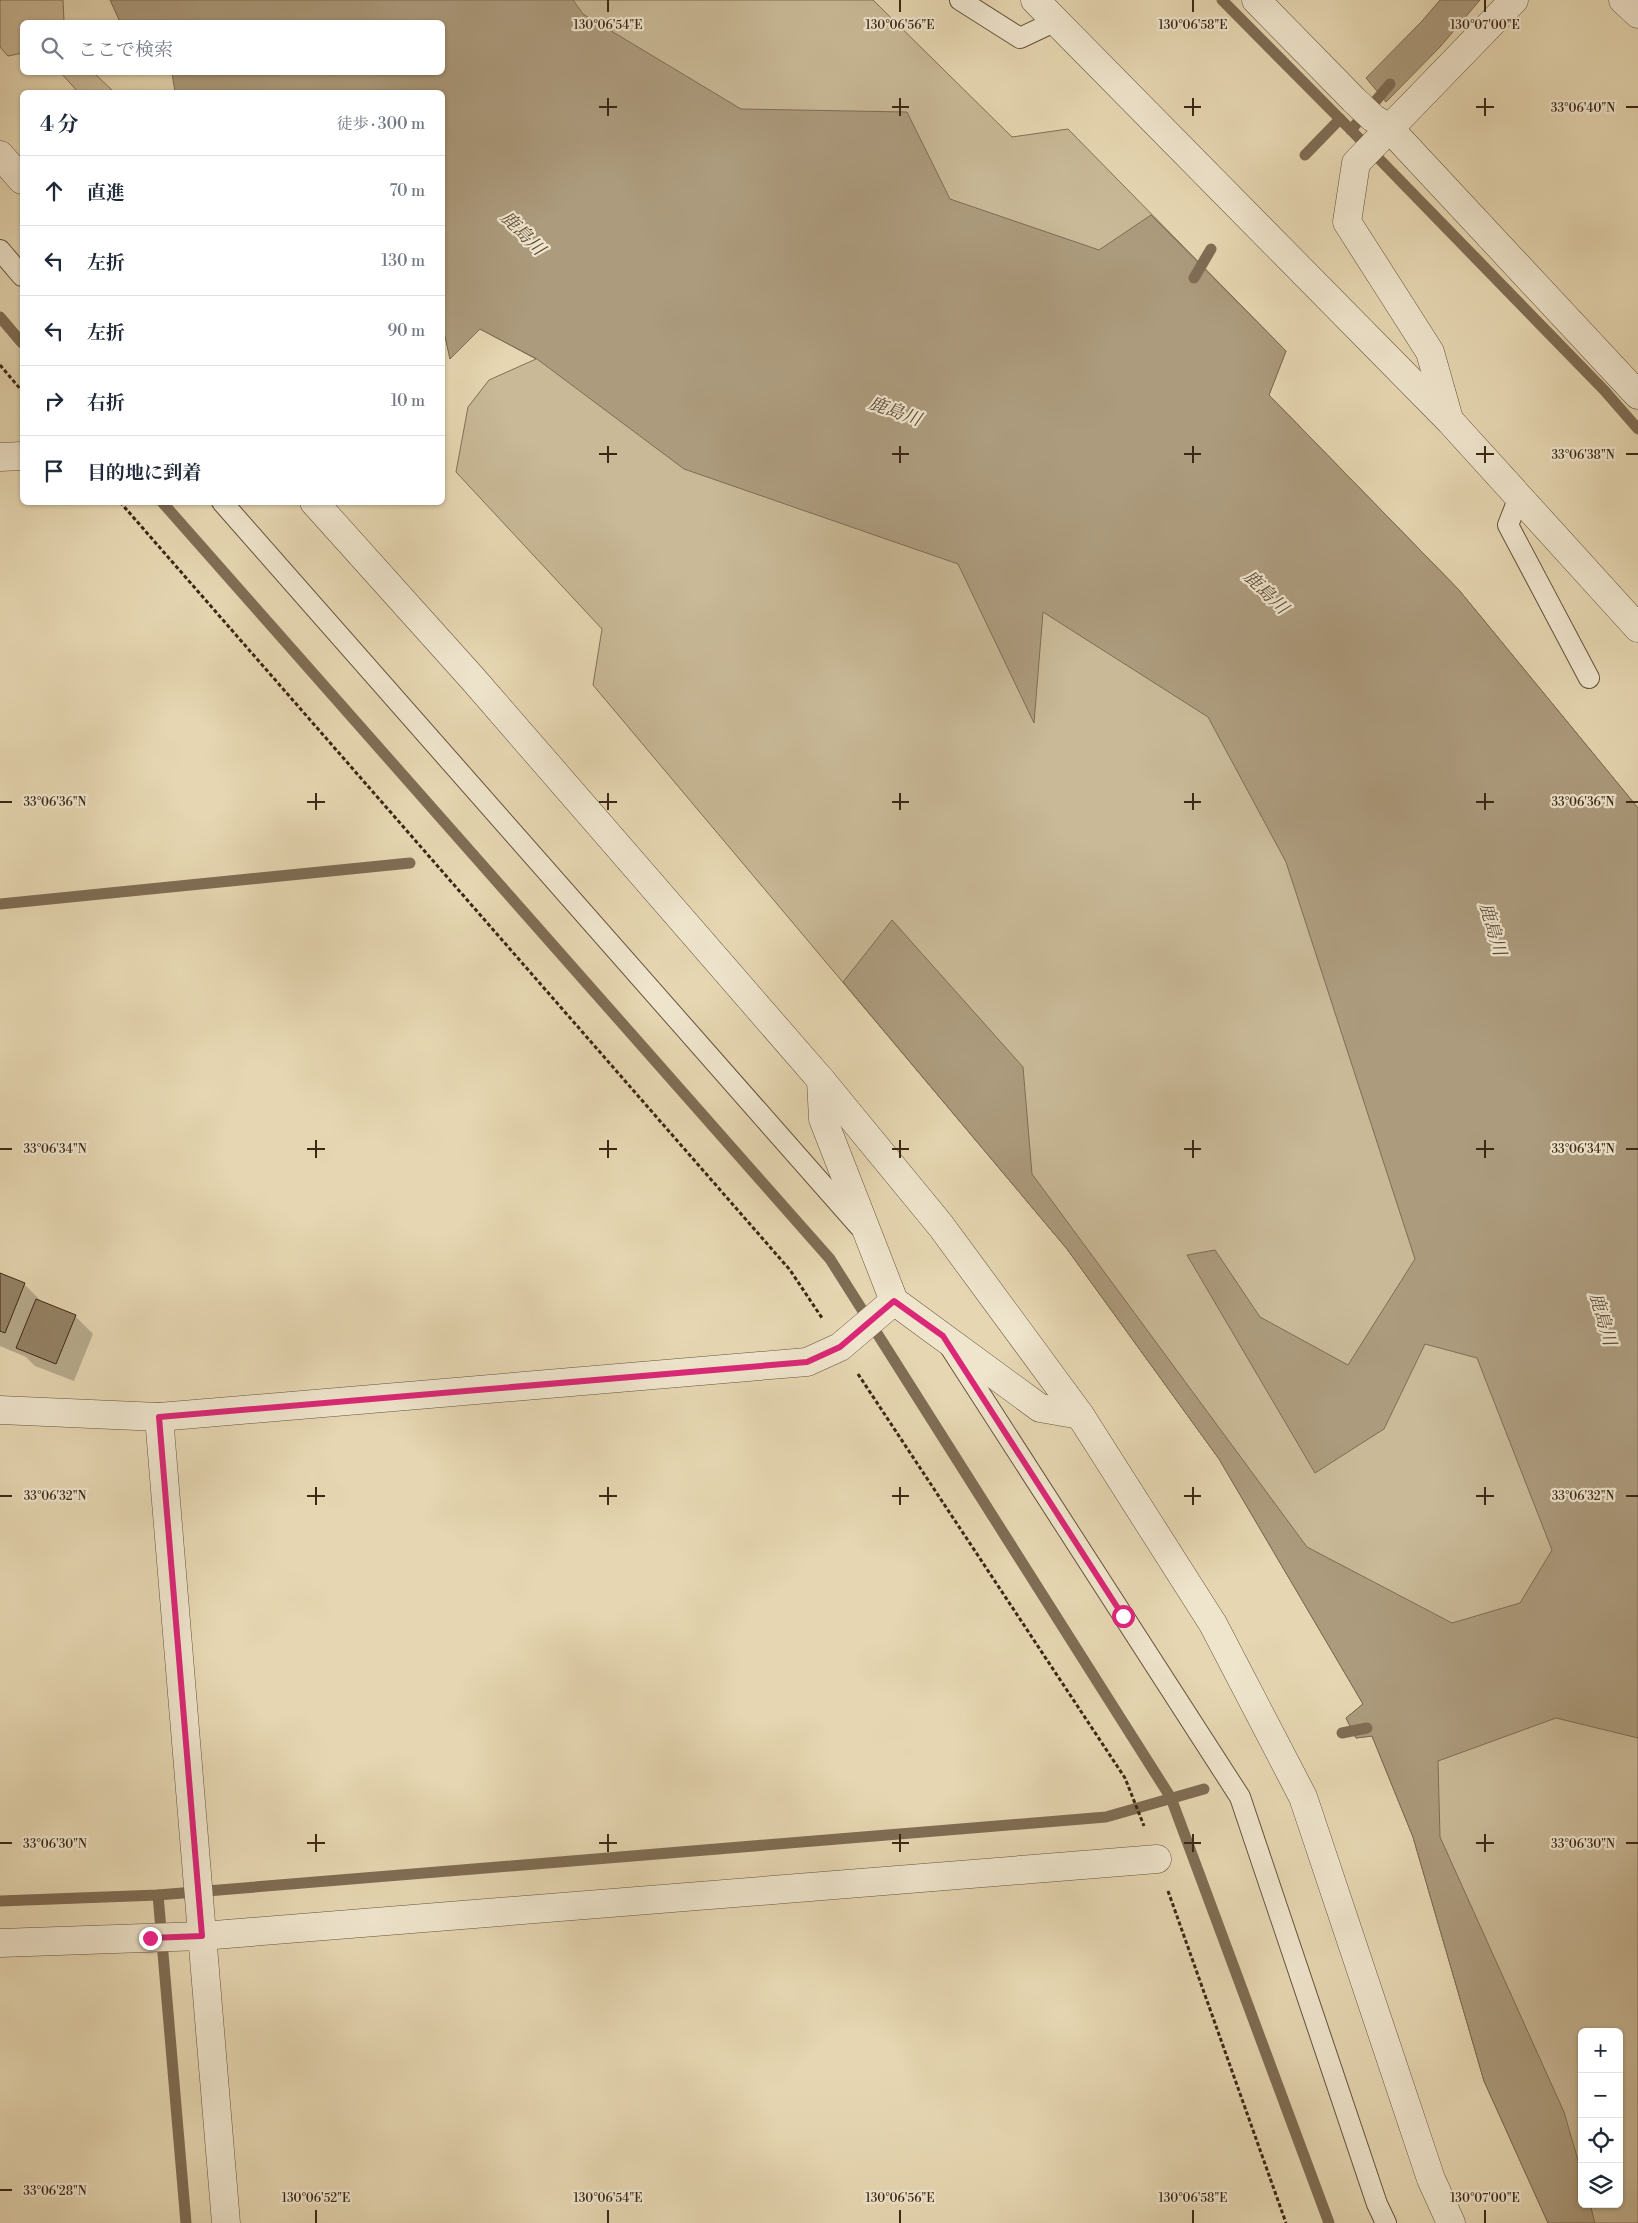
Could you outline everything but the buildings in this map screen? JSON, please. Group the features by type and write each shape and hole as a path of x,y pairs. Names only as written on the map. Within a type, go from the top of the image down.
{"street":[{"path":"1035,0 1450,421 1638,628"},
{"path":"1256,0 1372,116 1638,395"},
{"path":"1450,421 1430,352 1347,222 1356,164 1372,116 1514,0"},
{"path":"1623,0 1638,14"},
{"path":"0,155 20,178"},
{"path":"0,457 20,456"},
{"path":"317,505 479,686 821,1080 941,1226 1080,1415 1213,1624 1304,1797 1431,2179 1451,2223"},
{"path":"821,1080 823,1119 894,1301 1040,1408 1080,1415"},
{"path":"0,1410 159,1417 807,1362 840,1347 894,1301"},
{"path":"159,1417 226,2223"},
{"path":"0,1943 133,1938 201,1926 1157,1859"}],"lane":[{"path":"960,0 1020,38 1056,21"},
{"path":"0,250 20,274"},
{"path":"1519,497 1508,525 1588,678"},
{"path":"225,505 869,1237"},
{"path":"943,1336 1240,1797 1374,2195 1386,2223"}],"path":[{"path":"0,366 20,389"},
{"path":"123,505 790,1270 1125,1778 1157,1859 1286,2223"}],"shaded area":[{"path":"0,0 63,0 64,20 20,20 20,53 8,56 0,47"},
{"path":"351,0 873,0 1012,137 1068,129 1286,351 1269,395 1459,590 1638,808 1554,948 445,94 445,90 442,90 442,75 445,75 445,20 434,20"},
{"path":"63,75 96,75 112,90 76,90"},
{"path":"445,248 1237,608 1638,1704 1638,2223 1548,2223 1484,2081 1413,1837 1372,1736 1356,1738 1346,1718 1363,1704 1219,1459 1067,1249 593,685 602,629 456,472 468,407 489,380 536,359 480,329 450,359 445,333"}],"water":[{"name":"鹿島川","path":"110,0 573,0 583,14 741,109 907,112 950,199 1099,250 1151,215 1286,351 1269,395 1459,590 1638,808 1638,1738 1556,1718 1438,1761 1440,1837 1564,2112 1578,2160 1578,2208 1591,2208 1595,2223 1548,2223 1484,2081 1413,1837 1372,1736 1356,1738 1346,1718 1363,1704 1219,1459 1067,1249 843,982 892,920 1023,1067 1032,1174 1307,1547 1452,1623 1520,1603 1552,1550 1477,1358 1425,1344 1384,1429 1315,1473 1187,1255 1215,1250 1260,1317 1348,1365 1415,1259 1286,862 1208,717 1043,612 1034,723 958,564 684,469 537,359 480,329 450,359 445,336 445,90 175,90 172,75 445,75 445,20 119,20"},
{"path":"1440,0 1480,0 1440,47 1386,102 1366,78"}],"waterway":[{"path":"1222,0 1604,390 1638,429"},
{"path":"1351,130 1390,84"},
{"path":"1305,155 1340,119"},
{"path":"1194,278 1211,249"},
{"path":"0,317 20,341"},
{"path":"165,505 830,1259 1171,1798 1329,2223"},
{"path":"0,904 410,863"},
{"path":"1342,1733 1367,1728"},
{"path":"0,1901 158,1895 1106,1817 1204,1789"},
{"path":"158,1895 186,2223"}],"route":[{"path":"150,1938 202,1936 159,1417 807,1362 840,1347 894,1301 943,1336 1123,1616"}]}
